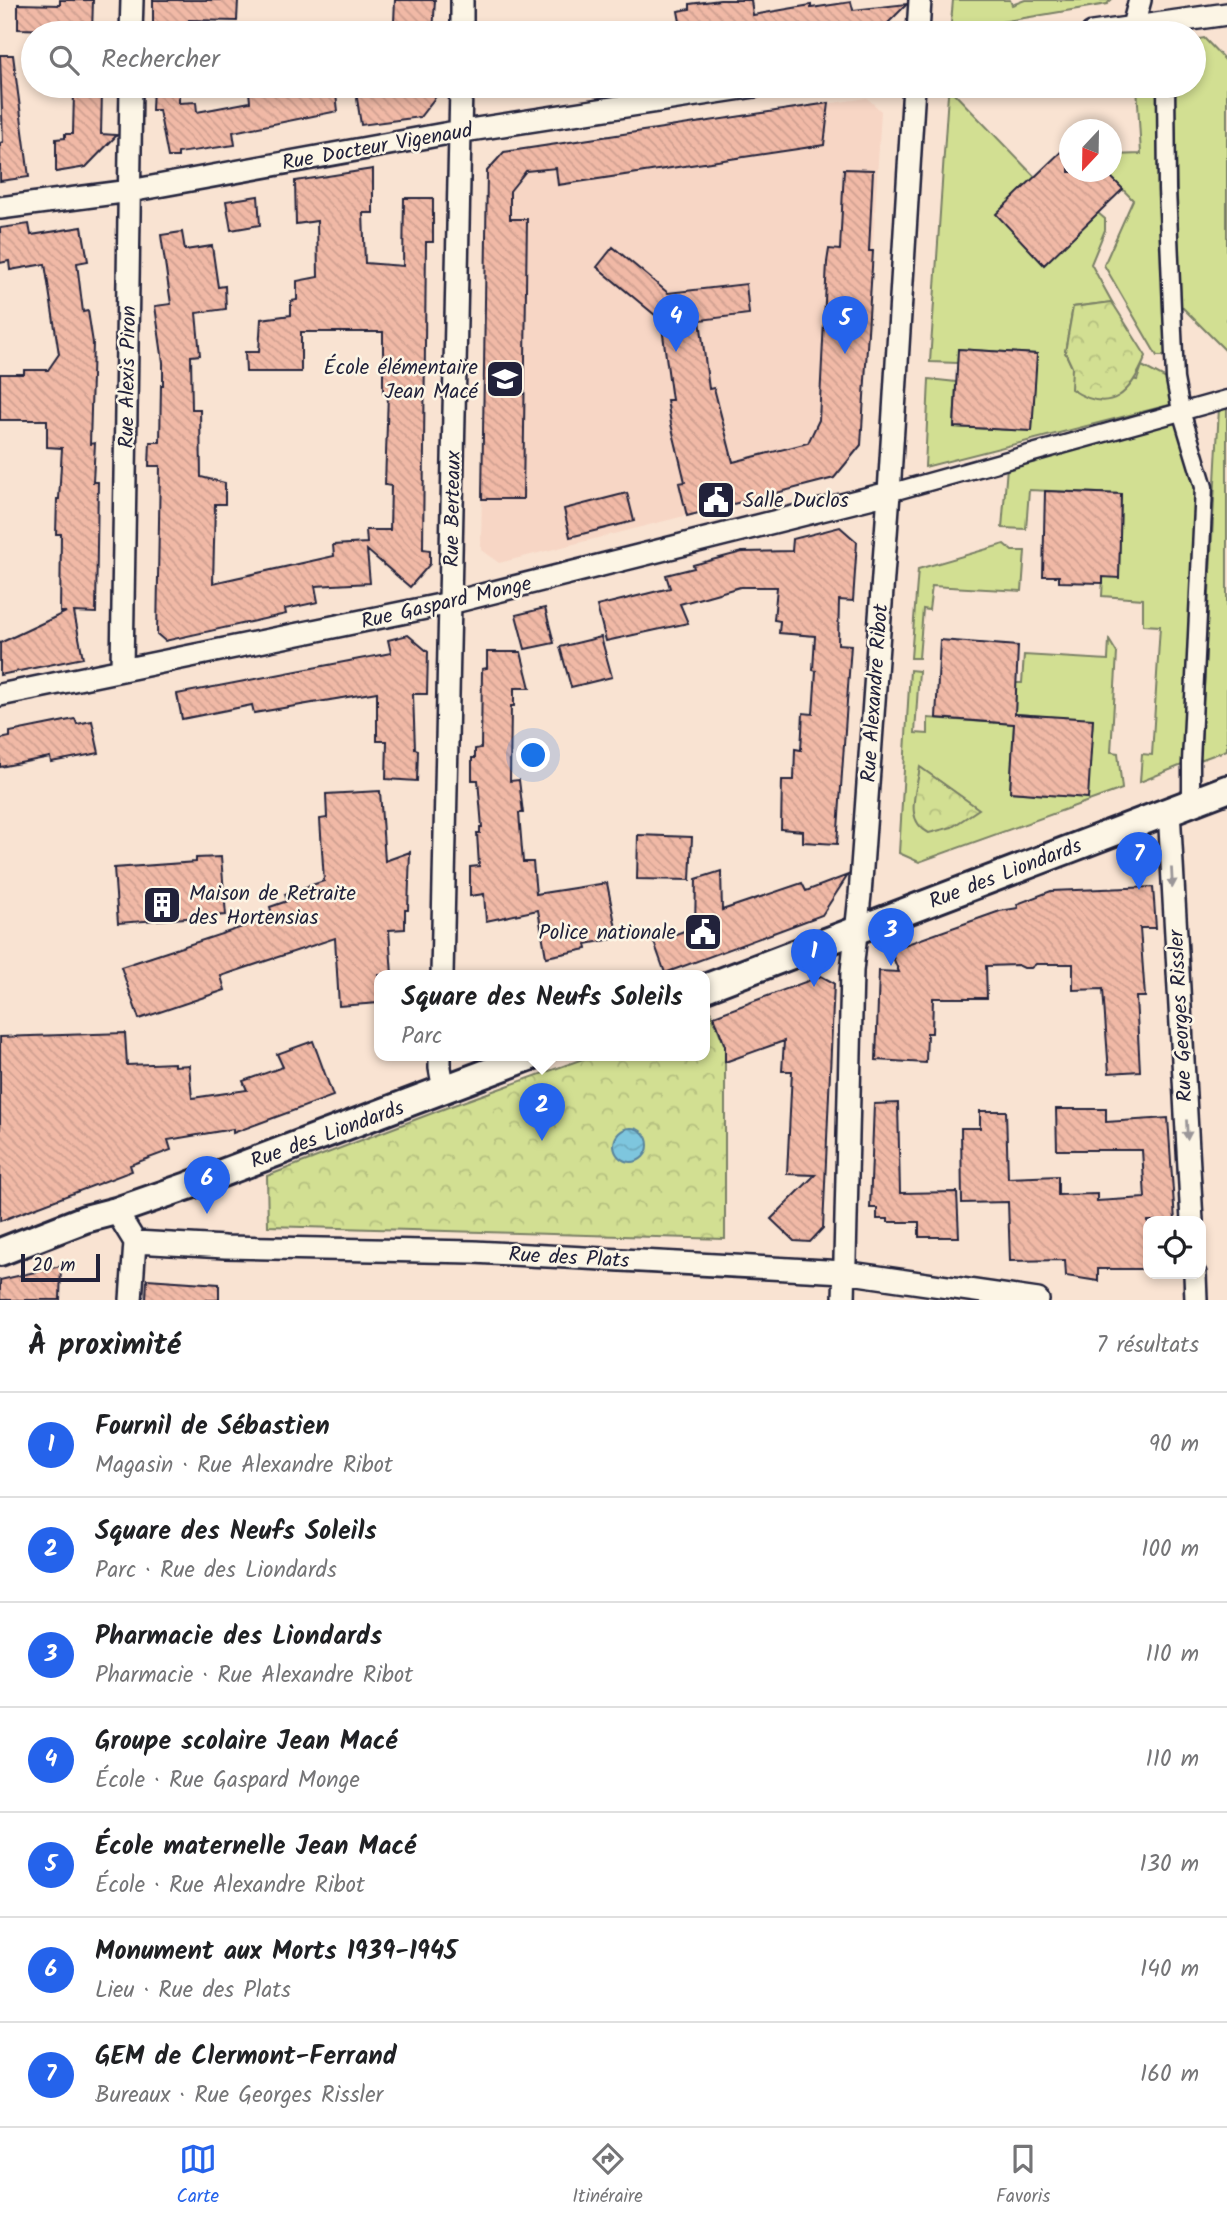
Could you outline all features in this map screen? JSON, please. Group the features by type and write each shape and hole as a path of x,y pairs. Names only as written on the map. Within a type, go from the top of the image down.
{"street":[{"path":"131,21 132,0"},
{"path":"462,0 462,21"},
{"path":"919,21 920,0"},
{"path":"1134,21 1140,0"},
{"path":"1194,21 1227,14"},
{"name":"Rue Alexis Piron","path":"122,669 131,98"},
{"name":"Rue Berteaux","path":"442,970 461,98"},
{"name":"Rue Docteur Vigenaud","path":"0,208 130,191 460,131 676,98"},
{"name":"Rue Alexandre Ribot","path":"844,1300 852,971 889,493 913,98"},
{"path":"1166,98 1175,379 1181,411 1204,486 1191,748 1180,806"},
{"path":"889,493 1227,399"},
{"name":"Rue Gaspard Monge","path":"0,695 450,604 889,493"},
{"name":"Rue des Liondards","path":"710,986 1227,789"},
{"name":"Rue Georges Rissler","path":"1180,806 1192,1216"},
{"path":"440,1061 444,1090"},
{"name":"Rue des Liondards","path":"0,1252 519,1061"},
{"path":"116,1211 135,1242 131,1300"},
{"name":"Rue des Plats","path":"135,1242 225,1247 474,1251 844,1272 1038,1300"},
{"path":"1195,1279 1196,1300"}],"shaded area":[{"path":"867,98 881,111 861,445 834,478 499,563 481,550 487,171 504,152 524,148"}],"green space":[{"path":"953,0 1010,0 1012,5 1025,0 1111,0 1107,4 1006,21 951,21"},
{"path":"1206,40 1227,62 1227,352 1180,305 1174,98 1206,98"},
{"path":"948,98 959,98 1035,177 1044,264 1098,213 1105,219 1105,230 1091,264 1112,302 1073,307 1065,352 1072,367 1137,380 1142,366 1176,384 1173,404 925,467 929,379 956,382 954,427 1032,431 1036,354 959,349 958,363 930,362"},
{"path":"1138,98 1160,98 1170,356 1157,356 1104,265 1133,200 1116,182 1122,182 1122,155 1141,154"},
{"path":"1112,302 1146,356 1134,381 1126,390 1108,400 1097,400 1071,389 1072,367 1065,352 1073,307"},
{"path":"1227,406 1227,750 1200,760 1219,408"},
{"path":"1176,420 1197,497 1182,765 1140,782 1142,754 1152,755 1160,626 1143,625 1143,599 1102,596 1103,577 1119,577 1121,494 1029,490 1026,529 1002,528 1007,467"},
{"path":"1004,544 1012,551 1025,551 1022,591 932,586 929,610 923,609 919,658 911,658 918,569"},
{"path":"1109,640 1117,653 1111,752 1118,753 1122,789 919,862 899,853 910,670 919,671 915,733 928,734 928,718 1014,724 1010,792 1087,798 1093,720 1015,714 1016,683 1022,683 1024,655 1108,660","holes":["921,768 978,809 918,784"]},
{"path":"920,767 979,809 952,827 929,833 916,820 914,812"},
{"path":"710,1010 725,1046 725,1239 268,1226 267,1176 577,1061 710,1061"}],"water":[{"path":"631,1128 643,1133 648,1145 643,1157 631,1162 619,1157 614,1145 619,1133"}],"building":[{"path":"60,0 93,0 92,21 21,21 21,29 18,29 18,4 60,5"},
{"path":"153,0 238,0 237,21 153,21"},
{"path":"395,0 435,0 434,21 394,21"},
{"path":"751,0 753,15 811,5 811,8 851,2 853,10 907,4 890,21 680,21 678,11 690,9 690,4"},
{"path":"0,55 13,55 29,177 0,181 0,143 3,142"},
{"path":"74,98 102,98 101,134 117,135 86,167 56,172 56,139 65,138 65,134 73,134"},
{"path":"152,98 179,98 179,103 196,102 197,112 250,102 250,98 336,98 338,111 233,132 235,145 178,153 178,157 168,157 159,110 152,110"},
{"path":"357,98 435,98 420,117 361,125"},
{"name":"École élémentaire Jean Macé","path":"829,103 824,145 558,185 556,168 526,171 510,191 510,219 527,219 523,499 482,499 487,171 504,152"},
{"path":"1059,154 1059,182 1116,182 1123,189 1044,265 996,214"},
{"path":"373,169 373,213 363,213 365,263 403,266 404,198 433,198 433,242 426,242 423,549 430,550 430,564 410,587 367,550 370,583 315,586 318,602 285,609 286,614 165,641 157,634 160,466 149,466 150,442 160,442 163,385 163,362 155,306 171,304 161,235 182,232 185,250 212,246 218,287 225,286 226,309 196,313 200,355 191,356 192,409 200,409 201,477 225,483 225,504 215,504 213,583 334,556 333,545 367,543 366,530 390,530 391,486 385,485 388,393 383,393 383,332 301,332 301,372 246,372 245,352 259,352 261,319 291,315 291,301 297,300 297,281 318,277 317,221 296,224 295,181"},
{"path":"844,169 873,170 869,251 873,251 861,445 834,478 687,516 679,483 685,482 667,400 672,400 661,320 597,267 613,247 668,293 746,284 749,314 700,320 709,389 714,388 733,462 808,443 819,420 827,262 829,249 840,250"},
{"path":"258,196 260,225 231,230 226,201"},
{"path":"29,224 31,235 82,227 88,261 77,263 83,312 88,311 93,343 90,444 95,443 93,482 98,482 96,613 74,612 83,658 0,675 0,643 66,612 60,612 61,534 56,534 62,448 47,447 47,420 0,420 0,374 48,370 59,354 45,264 10,270 9,261 0,263 0,228"},
{"path":"958,349 1037,354 1032,431 954,427"},
{"path":"1045,491 1121,494 1119,578 1103,577 1103,583 1059,582 1059,576 1043,576"},
{"path":"627,493 634,521 570,537 564,509"},
{"path":"840,527 857,542 853,601 839,600 838,644 851,645 837,844 803,842 803,831 781,829 782,780 794,780 795,749 801,750 803,713 813,714 815,636 779,633 780,621 774,620 777,587 740,587 680,604 688,623 606,641 597,606 670,588 666,575 694,568 693,565 742,552 792,551 793,539"},
{"path":"545,608 554,643 525,649 516,615"},
{"path":"408,635 428,652 427,694 413,694 415,749 418,750 417,781 386,779 387,741 377,741 377,692 254,713 252,705 182,719 177,694 391,653 388,640"},
{"path":"601,637 612,677 571,687 560,647"},
{"path":"940,640 1018,646 1015,714 1093,719 1088,798 1010,792 1014,724 936,718"},
{"path":"487,652 521,652 530,688 514,688 514,706 511,706 510,781 519,780 523,813 519,813 523,862 533,862 536,894 607,883 618,938 586,944 587,949 546,957 538,910 486,921 484,894 470,896 470,867 479,866 477,833 480,833 482,827 478,780 472,780 472,758 475,758 475,749 481,748 482,669 487,668"},
{"path":"75,719 77,724 92,721 99,753 51,762 50,757 0,767 0,739 10,737 10,732"},
{"name":"Maison de Retraite des Hortensias","path":"380,791 385,861 410,852 405,929 389,930 392,970 374,970 374,1003 339,1006 335,938 221,976 225,990 139,1019 121,967 273,917 270,907 287,901 285,894 324,881 320,819 327,818 326,794"},
{"path":"638,835 692,837 690,880 637,879"},
{"path":"221,857 226,915 118,923 114,868 196,862 196,858"},
{"path":"721,871 722,910 802,883 806,891 848,875 822,915 673,970 664,970 654,942 695,927 696,879"},
{"path":"1153,887 1156,928 1140,928 1145,997 1136,997 1140,1071 1109,1073 1103,989 1073,990 1073,964 1036,964 1031,968 1018,965 986,966 987,998 933,998 932,1033 927,1033 926,1063 876,1060 879,971 899,972 890,950 1000,911 1018,908 1017,904 1051,891"},
{"path":"821,976 834,983 823,1228 810,1242 794,1241 771,1219 815,1175 787,1174 792,1071 782,1071 784,1041 725,1062 725,1046 714,1016"},
{"path":"125,1033 127,1065 189,1065 192,1098 247,1090 243,1081 283,1067 277,1054 313,1041 333,1096 233,1133 233,1129 168,1140 171,1150 130,1165 132,1171 0,1221 0,1037"},
{"path":"898,1103 900,1193 957,1192 959,1237 919,1237 919,1222 888,1222 888,1219 877,1219 877,1208 870,1208 874,1104"},
{"path":"1056,1109 1106,1109 1106,1122 1168,1118 1175,1216 1143,1216 1143,1269 1098,1269 1098,1281 1066,1276 1065,1260 1010,1261 1008,1202 962,1203 961,1128 980,1128 980,1111 1006,1111 1008,1178 1058,1176 1058,1195 1097,1194 1097,1201 1145,1198 1142,1150 1057,1150"},
{"path":"61,1266 60,1300 0,1300 0,1280"},
{"path":"147,1279 219,1284 219,1300 146,1300"}],"place":[{"name":"Groupe scolaire Jean Macé","path":"676,352"},
{"name":"École maternelle Jean Macé","path":"845,354"},
{"name":"École élémentaire Jean Macé","path":"505,379"},
{"name":"Salle Duclos","path":"716,500"},
{"name":"GEM de Clermont-Ferrand","path":"1139,890"},
{"name":"Maison de Retraite des Hortensias","path":"162,905"},
{"name":"Police nationale","path":"703,932"},
{"name":"Pharmacie des Liondards","path":"891,966"},
{"name":"Fournil de Sébastien","path":"814,987"},
{"name":"Square des Neufs Soleils","path":"542,1141"},
{"name":"Monument aux Morts 1939-1945","path":"207,1214"}]}
